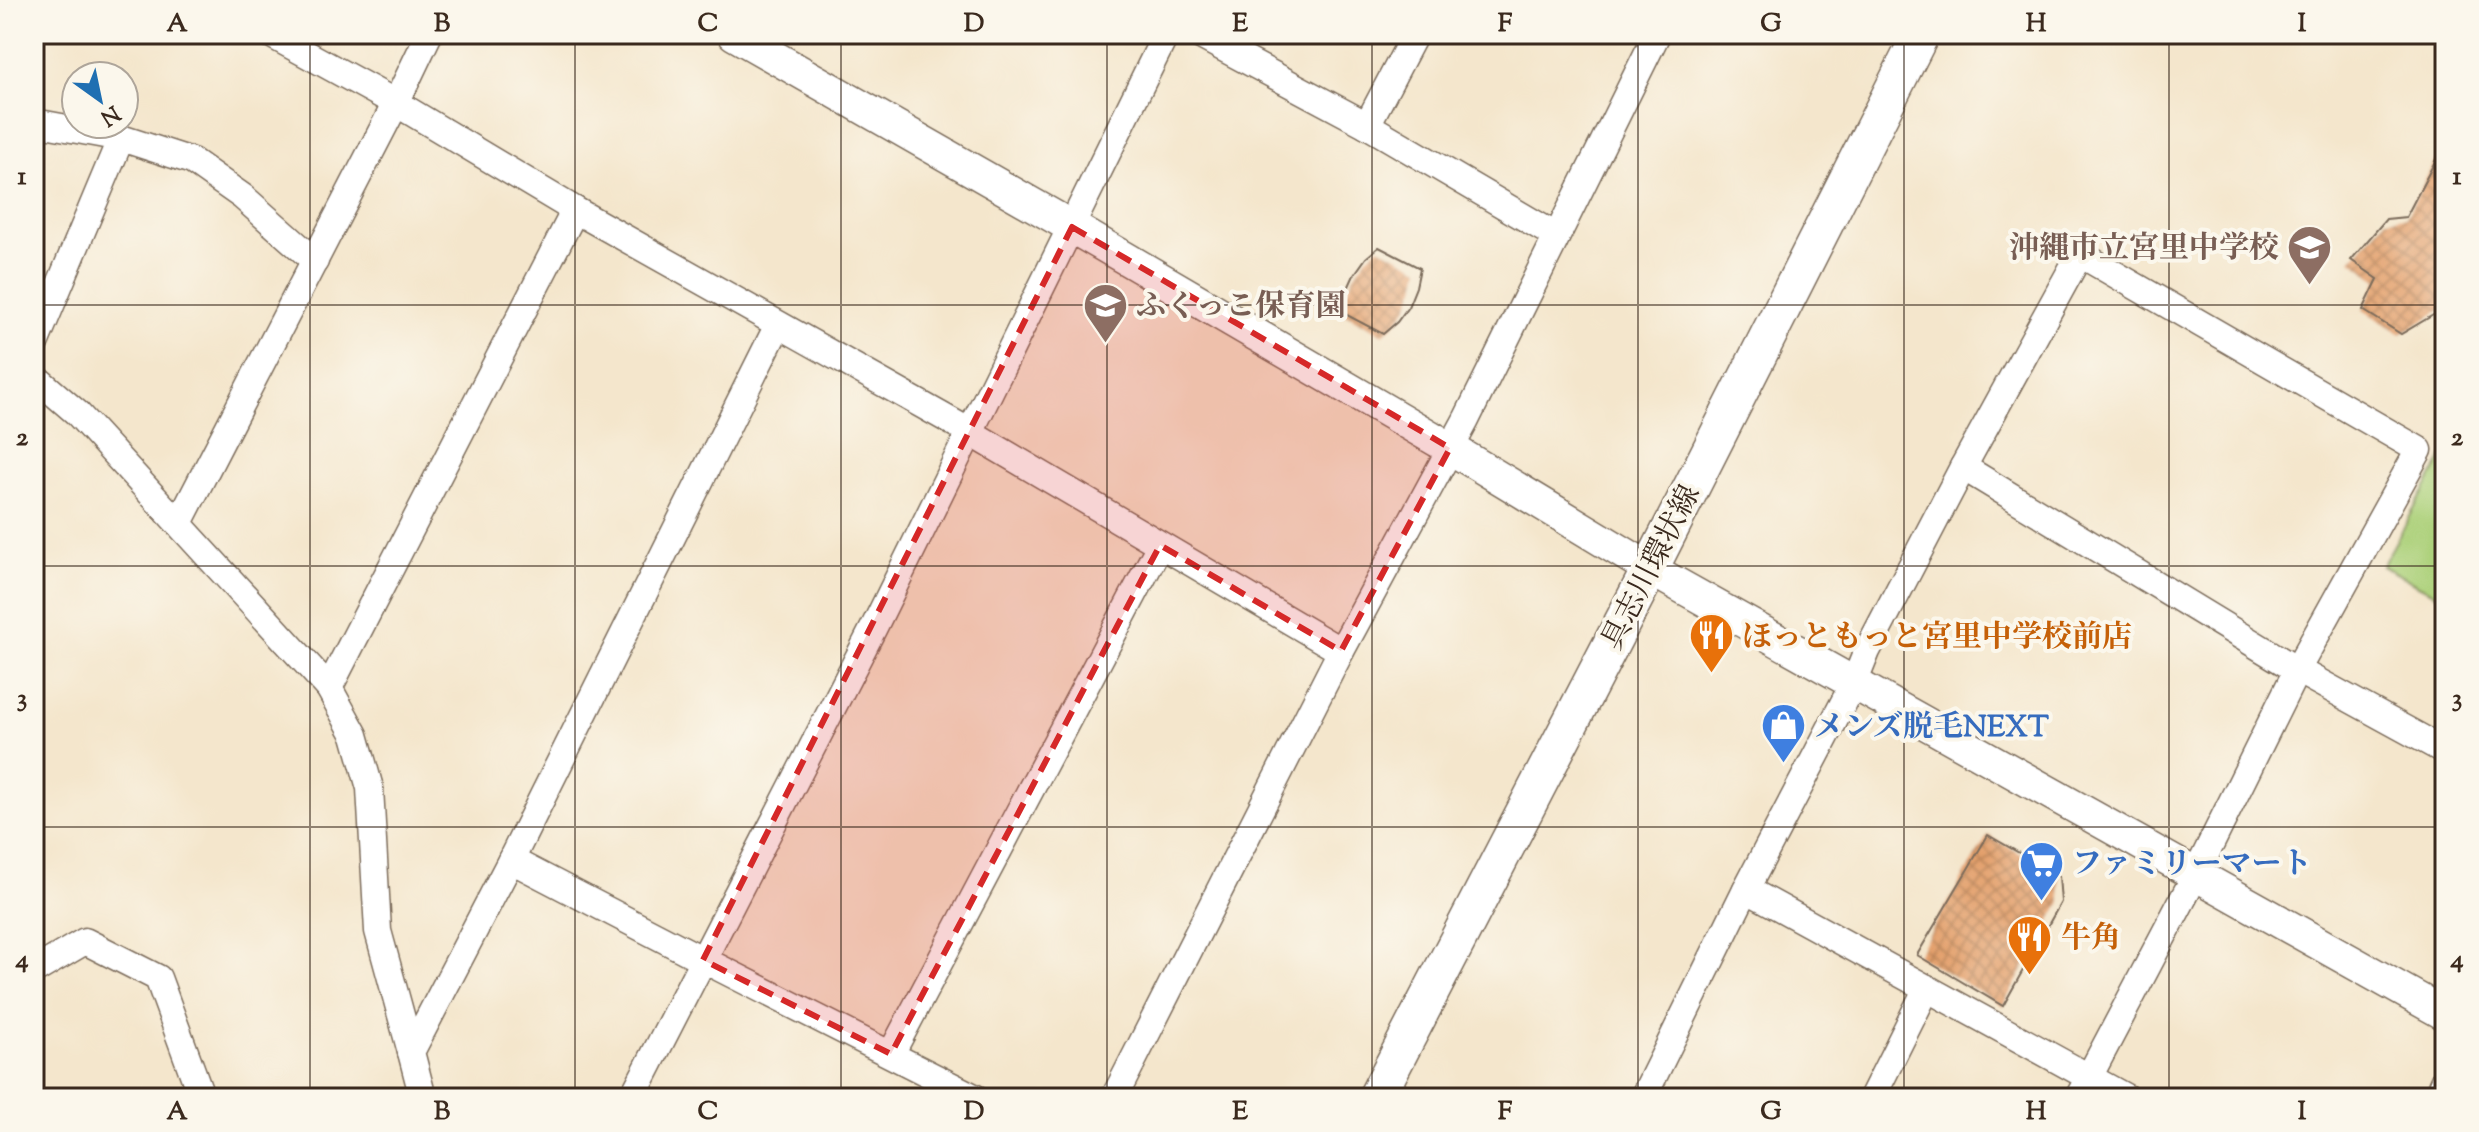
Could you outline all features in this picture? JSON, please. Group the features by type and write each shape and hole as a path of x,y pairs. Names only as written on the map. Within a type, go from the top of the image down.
{"main road":[{"name":"具志川環状線","path":"1376,1098 1650,569 1921,34"}],"street":[{"path":"270,34 971,433 1341,651"},
{"path":"179,523 429,34"},
{"path":"734,34 1072,227 1650,569 2445,1014"},
{"path":"632,1098 867,641 1166,34"},
{"path":"1197,34 1367,125 1556,236"},
{"path":"1367,125 1415,34"},
{"path":"1114,1098 1341,651 1450,448 1657,34"},
{"path":"34,122 60,127"},
{"path":"34,346 120,140"},
{"path":"127,140 192,161 243,197 315,261"},
{"path":"329,688 575,210"},
{"path":"1643,1098 1746,889 1855,681 1867,651 2080,254 2419,450 2297,670 2196,874 2084,1087"},
{"path":"411,1052 511,860 778,325"},
{"path":"34,376 77,413 329,688 355,735 370,788 378,931 423,1098"},
{"path":"1963,467 2297,670 2445,751"},
{"path":"891,1054 1160,545"},
{"path":"511,860 976,1098"},
{"path":"1746,889 1927,988 2084,1087 2127,1098"},
{"path":"34,971 85,941 158,978 202,1098"},
{"path":"1872,1098 1927,988"},
{"path":"2436,1098 2445,1078"}],"highlighted area":[{"path":"1072,227 1450,448 1341,651 1160,545 891,1054 703,960"}],"green space":[{"path":"2445,454 2445,599 2382,566"}],"building":[{"path":"2445,142 2445,308 2401,334 2363,310 2378,279 2351,260 2386,219 2406,217"},
{"path":"1379,247 1420,268 1408,307 1383,334 1343,313 1345,295 1354,275"},
{"path":"1988,835 2059,876 2061,902 2003,1006 1917,955"}],"place":[{"name":"沖縄市立宮里中学校","path":"2310,286"},
{"name":"ふくっこ保育園","path":"1105,344"},
{"name":"ほっともっと宮里中学校前店","path":"1711,675"},
{"name":"メンズ脱毛NEXT","path":"1783,765"},
{"name":"ファミリーマート","path":"2041,902"},
{"name":"牛角","path":"2030,976"}]}
